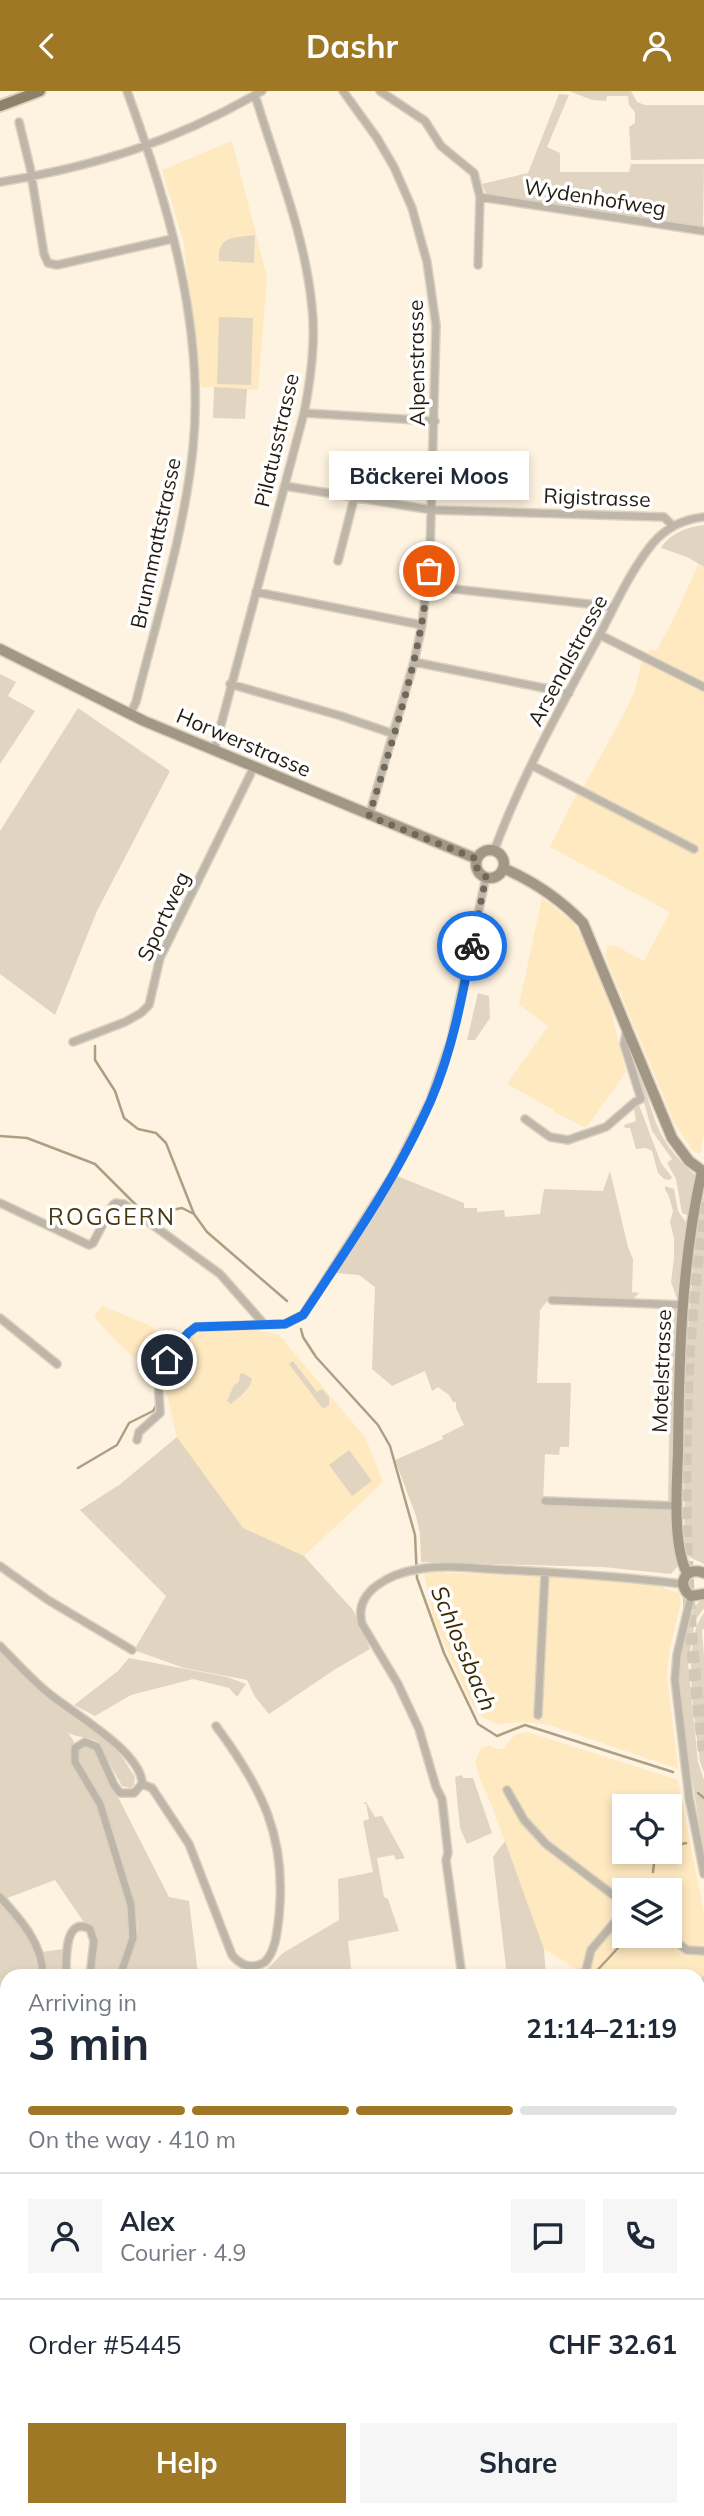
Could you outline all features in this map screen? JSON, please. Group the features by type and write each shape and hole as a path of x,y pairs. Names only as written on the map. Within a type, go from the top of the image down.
{"main road":[{"path":"0,106 40,91"}],"street":[{"name":"Brunnmattstrasse","path":"127,91 161,191 186,302 193,365 193,446 187,490 170,570 136,702 130,713"},
{"name":"Alpenstrasse","path":"344,91 394,167 420,233 434,299 436,325 432,510 422,625 414,662 369,816"},
{"path":"380,91 425,121 441,146 474,173 480,197 478,265"},
{"path":"0,182 74,169 147,146 178,135 258,93"},
{"name":"Pilatusstrasse","path":"214,751 304,413 311,377 312,307 301,243 258,93"},
{"path":"19,122 32,177 44,254 48,263 57,265 172,239"},
{"name":"Wydenhofweg","path":"480,197 704,231"},
{"path":"304,413 435,421"},
{"name":"Rigistrasse","path":"285,486 432,510 664,517 673,526"},
{"path":"338,561 354,499"},
{"name":"Arsenalstrasse","path":"494,851 531,765 613,609 653,544 673,526 704,517"},
{"path":"427,586 607,606 613,609"},
{"path":"256,592 422,625"},
{"path":"600,635 704,687"},
{"name":"Horwerstrasse","path":"0,649 214,751 477,859"},
{"path":"414,662 569,693"},
{"path":"230,684 394,734"},
{"path":"531,765 694,849"},
{"name":"Sportweg","path":"73,1042 125,1022 146,1008 151,999 160,958 254,767"},
{"path":"494,851 502,858 503,869 494,877 486,877 477,869 477,859 483,852 494,851"},
{"path":"503,869 527,879 569,908 583,923 672,1138 689,1161 703,1172"},
{"path":"137,1440 139,1432 160,1413 161,1374 167,1360 188,1333 196,1327 285,1324 303,1315 392,1176 434,1092 451,1041 486,877"},
{"path":"525,1119 550,1137 568,1140 606,1127 635,1101 641,1099 624,1044 627,1028"},
{"name":"Motelstrasse","path":"687,1573 681,1560 677,1506 680,1351 691,1222 703,1172"},
{"path":"0,1203 89,1245 93,1243 113,1205 124,1204 220,1274 264,1324"},
{"path":"552,1300 683,1305"},
{"path":"0,1318 57,1364"},
{"path":"545,1501 677,1506"},
{"path":"0,1566 48,1600 132,1650"},
{"path":"462,1969 446,1860 448,1853 442,1799 436,1787 424,1742 407,1702 368,1636 360,1617 361,1605 368,1592 385,1580 412,1570 448,1567 602,1575 682,1584"},
{"path":"704,1573 695,1570 687,1573 682,1584 691,1596 704,1594"},
{"path":"538,1715 545,1572"},
{"path":"691,1596 677,1655 675,1680 689,1797 704,1874"},
{"path":"0,1646 45,1691 111,1738 139,1772 142,1784 137,1791 132,1794 120,1793 97,1747 92,1742 85,1742 75,1748 75,1762 100,1804 133,1912 133,1938 122,1969"},
{"path":"142,1784 152,1788 189,1844 232,1955 238,1962 249,1966 265,1962 272,1952 279,1919 278,1853 271,1823 256,1784 216,1726"},
{"path":"507,1790 524,1820 546,1844 612,1894"},
{"path":"0,1897 34,1941 42,1969"},
{"path":"586,1969 591,1950 612,1925"},
{"path":"67,1969 69,1935 75,1927 80,1926 90,1929 94,1937 91,1969"},
{"path":"682,1946 687,1950 704,1951"}],"shaded area":[{"path":"569,91 631,91 637,102 645,105 704,105 704,159 631,160 629,127 635,123 635,112 629,105 628,96 607,96 606,101 592,100"},
{"path":"559,94 569,95 547,147 560,153 560,172 629,172 631,164 704,164 703,227 487,196 482,184 528,173"},
{"path":"232,141 267,277 258,390 201,387 183,240 162,170"},
{"path":"255,235 254,263 219,261 224,242"},
{"path":"219,317 253,318 251,385 217,384"},
{"path":"214,387 247,389 245,419 213,418"},
{"path":"704,525 704,567 687,557 661,548 669,538 680,532"},
{"path":"698,565 704,567 704,1135 700,1154 694,1152 675,1124 605,956 607,947 614,945 644,961 670,912 550,847 577,793 584,786 626,710 635,690 641,664 650,649 656,651"},
{"path":"0,674 16,682 8,696 35,711 0,764"},
{"path":"78,708 170,771 97,911 55,1015 0,974 0,831"},
{"path":"542,898 573,922 585,942 609,1003 626,1072 586,1128 507,1084 548,1026 519,1005"},
{"path":"478,993 489,996 490,1018 475,1040 467,1040"},
{"path":"628,1045 658,1128 678,1159 696,1176 689,1216 682,1213 676,1179 667,1163 672,1159 652,1131"},
{"path":"635,1105 639,1105 661,1163 672,1177 670,1180 664,1179 658,1173 652,1151 646,1148 636,1149 630,1128 625,1128 624,1125 636,1121"},
{"path":"610,1171 633,1259 632,1292 639,1293 633,1299 552,1295 540,1310 537,1383 571,1383 569,1447 560,1447 559,1455 545,1454 543,1503 670,1509 678,1566 671,1574 603,1567 421,1562 416,1516 395,1460 443,1439 442,1436 464,1425 456,1402 438,1387 432,1391 425,1371 392,1386 372,1369 375,1287 359,1275 336,1273 397,1176 464,1203 464,1208 477,1208 477,1212 504,1210 505,1217 540,1214 544,1189 603,1191"},
{"path":"665,1186 674,1189 678,1211 688,1225 680,1298 677,1299 671,1282 674,1238 670,1222 673,1211"},
{"path":"704,1193 704,1564 689,1557 685,1549 683,1435 685,1368 696,1234"},
{"path":"102,1306 149,1325 177,1349 198,1330 248,1328 279,1335 365,1437 383,1482 304,1556 243,1529 177,1437 162,1375 151,1381 144,1376 146,1368 94,1317"},
{"path":"673,1308 679,1312 673,1500 668,1502 670,1366"},
{"path":"293,1361 317,1392 322,1389 329,1397 329,1405 323,1409 289,1364"},
{"path":"240,1374 252,1379 251,1383 231,1404 227,1401 234,1385 239,1382"},
{"path":"177,1437 243,1528 304,1556 353,1610 370,1649 269,1714 255,1697 247,1680 184,1668 134,1650 166,1596 80,1510 119,1485"},
{"path":"349,1450 372,1481 352,1496 329,1465"},
{"path":"424,1573 588,1578 664,1585 664,1588 679,1593 681,1603 670,1648 667,1675 678,1769 549,1725 526,1722 497,1724 482,1717 471,1703 434,1621"},
{"path":"704,1597 704,1608 695,1621 688,1664 698,1762 704,1780 704,1853 687,1749 679,1671 694,1607"},
{"path":"704,1613 704,1773 700,1762 691,1663 697,1626"},
{"path":"0,1652 66,1712 100,1733 120,1754 135,1777 131,1788 122,1786 98,1742 68,1733 74,1741 70,1754 72,1762 86,1782 101,1815 117,1874 128,1902 131,1931 120,1969 92,1969 96,1932 83,1921 55,1880 5,1899 0,1894"},
{"path":"129,1658 227,1677 246,1684 237,1697 229,1688 193,1679 131,1695 95,1716 74,1705 118,1671"},
{"path":"527,1732 678,1780 681,1794 612,1794 612,1864 682,1864 682,1801 704,1914 704,1969 576,1969 544,1949 475,1762 481,1748 489,1745 502,1749 516,1734"},
{"path":"88,1745 98,1756 110,1786 169,1897 189,1901 197,1969 126,1969 138,1936 137,1917 103,1805 77,1758 80,1748"},
{"path":"462,1775 463,1778 473,1778 492,1833 467,1844 460,1828 455,1777"},
{"path":"366,1802 375,1817 382,1816 405,1858 396,1860 394,1855 377,1858 384,1897 388,1899 399,1931 348,1941 351,1969 267,1969 283,1953 339,1920 338,1879 373,1872 363,1821 369,1819 366,1804 363,1804"},
{"path":"505,1841 544,1949 545,1969 506,1969 493,1857"},
{"path":"0,1901 31,1945 39,1969 0,1969"},
{"path":"63,1949 63,1969 44,1969 42,1952"}],"waterway":[{"path":"95,1046 95,1060 115,1091 124,1118 138,1129 156,1133 166,1143 194,1214"},
{"path":"0,1136 27,1138 95,1164 146,1215 182,1208 194,1214 207,1232 287,1301"},
{"name":"Schlossbach","path":"301,1329 316,1357 378,1425 390,1446 415,1535 417,1578 444,1653 478,1724 497,1736 525,1725 673,1772"},
{"path":"78,1468 117,1445 129,1423 153,1411 157,1404"},
{"path":"698,1793 704,1798"},
{"path":"682,1844 686,1843"},
{"path":"653,1872 654,1864"},
{"path":"598,1969 618,1948"}],"tunnel":[{"path":"704,1202 689,1346 685,1463 689,1608 704,1751"}],"way so far":[{"path":"429,571 414,662 369,816 477,859 477,869 486,877 472,946"}],"place":[{"name":"Bäckerei Moos","path":"429,571"}],"district":[{"name":"ROGGERN","path":"112,1216"}],"route":[{"path":"167,1360 196,1327 285,1324 303,1315 392,1176 430,1101 451,1041 472,946"}]}
